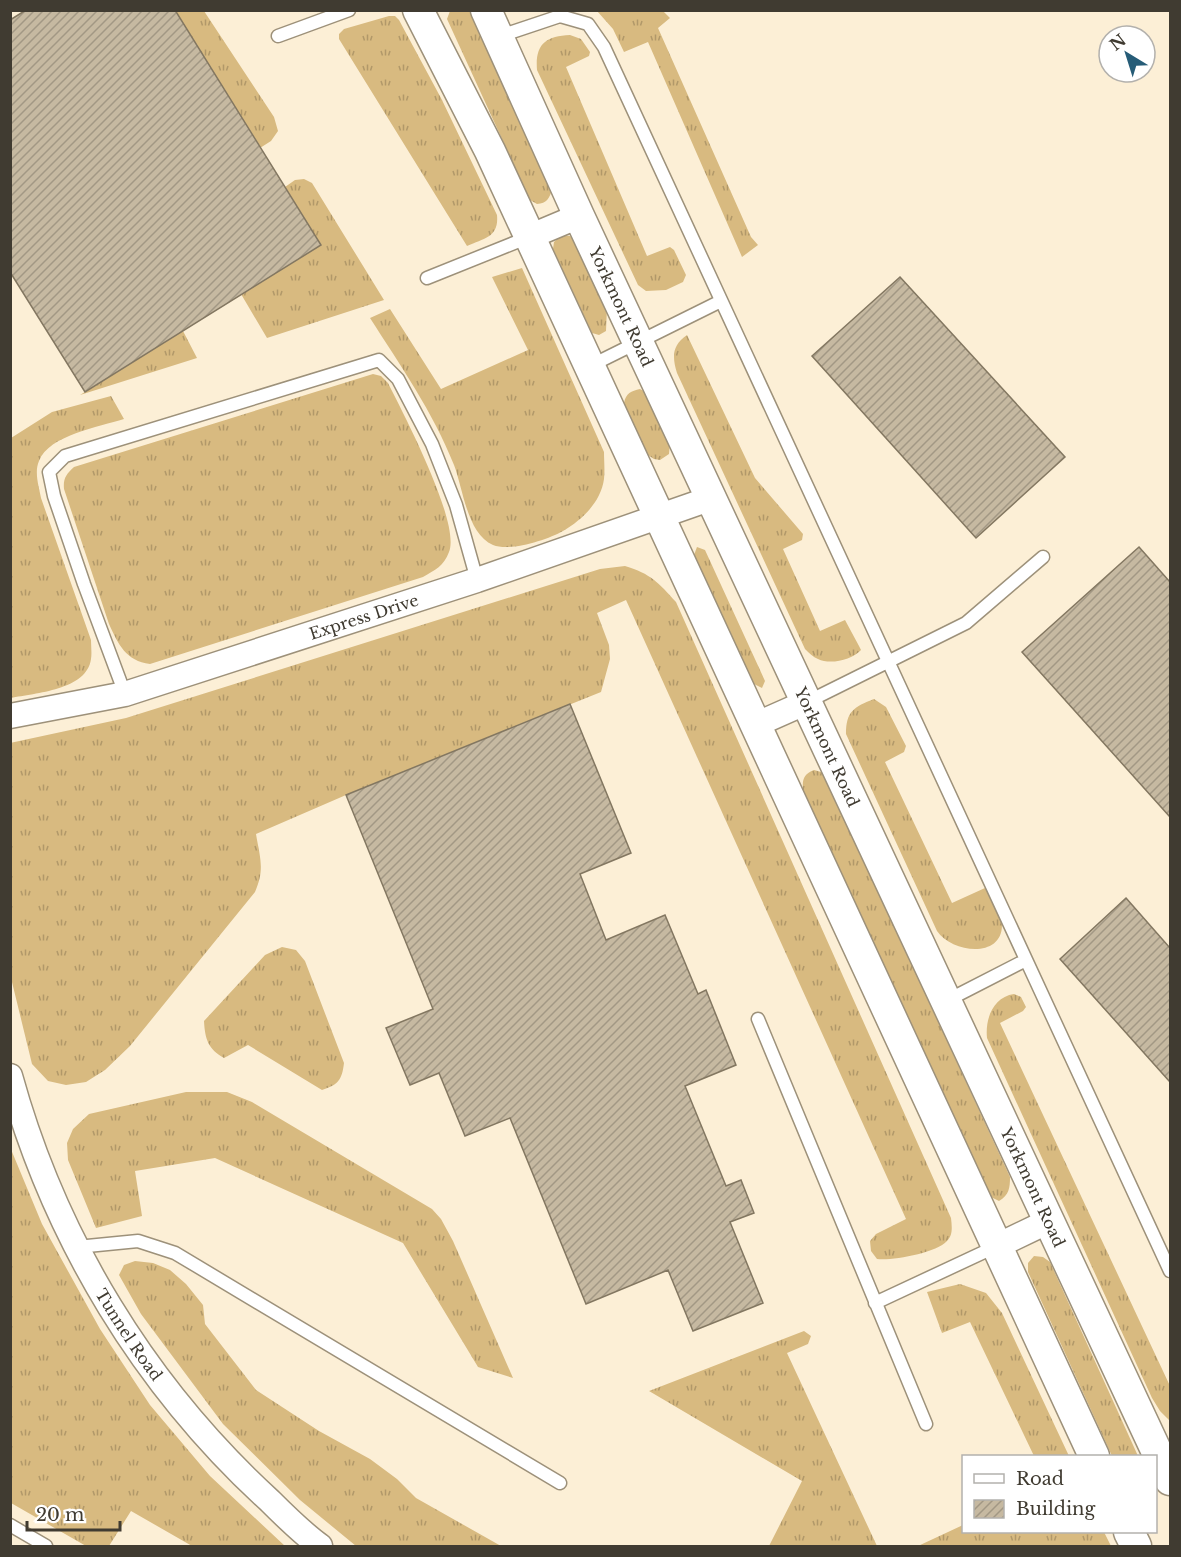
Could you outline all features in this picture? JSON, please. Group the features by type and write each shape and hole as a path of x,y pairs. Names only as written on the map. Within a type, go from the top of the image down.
{"street":[{"path":"418,10 490,151 1094,1455"},
{"name":"Yorkmont Road","path":"491,24 1170,1480"},
{"path":"529,237 579,216"},
{"name":"Express Drive","path":"10,716 125,694 477,580 712,498"},
{"path":"755,724 807,702"},
{"name":"Tunnel Road","path":"10,1076 40,1167 77,1247 119,1323 145,1362 201,1433 243,1477 320,1546"},
{"path":"997,1246 1048,1221"},
{"path":"1157,1488 1170,1480"}],"lane":[{"path":"278,36 349,10"},
{"path":"491,24 560,16 588,24 604,47 1170,1271"},
{"path":"426,278 529,237"},
{"path":"590,366 721,301"},
{"path":"125,694 54,496 49,472 65,456 379,360 398,379 432,444 456,505 477,580"},
{"path":"807,702 966,623 1042,557"},
{"path":"946,1001 1026,960"},
{"path":"758,1019 926,1425"},
{"path":"77,1247 138,1241 175,1253 560,1483"},
{"path":"875,1303 997,1246"},
{"path":"10,1525 46,1546"}],"green space":[{"path":"175,11 204,11 274,117 278,131 271,141 260,148"},
{"path":"450,11 471,11 552,190 549,198 543,203 537,204 530,200 447,19"},
{"path":"597,11 663,11 670,18 658,28 751,237 758,245 742,257 648,42 624,52 613,29"},
{"path":"395,16 399,20 442,100 497,215 496,228 490,236 467,246 339,39 339,34 344,29"},
{"path":"570,35 581,39 590,52 589,56 566,67 647,256 670,247 674,250 686,275 683,282 666,290 646,291 638,285 537,70 538,54 543,44 554,37"},
{"path":"304,179 312,183 384,300 267,338 241,294 321,245 285,187 295,180"},
{"path":"561,235 570,236 577,241 607,307 606,331 599,335 592,333 553,249 554,242"},
{"path":"522,268 604,452 604,476 595,503 570,527 538,541 518,546 500,547 484,539 477,531 467,509 446,445 415,389 370,318 390,309 441,389 528,350 492,277"},
{"path":"183,331 197,358 80,395"},
{"path":"687,335 755,478 803,534 802,540 783,549 820,631 845,620 861,650 857,654 847,659 829,662 814,657 805,649 677,373 674,352 678,343"},
{"path":"373,374 381,376 388,383 439,494 447,518 450,538 449,552 442,564 423,577 150,664 129,655 120,645 109,624 64,489 65,479 69,472 74,467"},
{"path":"640,389 647,393 670,443 669,454 660,460 648,455 624,403 629,393"},
{"path":"111,396 124,419 64,438 44,452 37,470 41,498 91,640 91,659 87,669 70,684 46,692 11,698 11,438 52,412"},
{"path":"697,547 705,550 765,681 762,688 754,684 694,555"},
{"path":"625,566 654,580 676,602 951,1218 952,1228 947,1241 934,1249 893,1259 877,1259 871,1251 870,1241 876,1234 906,1219 626,600 597,613 609,645 610,659 601,692 346,795 256,834 261,870 255,892 130,1046 105,1070 86,1082 66,1085 48,1081 32,1064 11,978 10,743 126,718 600,569"},
{"path":"874,699 886,707 906,746 904,752 885,762 952,903 985,888 997,906 1002,920 1000,936 985,948 964,948 953,944 937,931 846,734 846,726 852,711"},
{"path":"814,770 821,772 826,779 1010,1177 1008,1191 999,1201 991,1197 803,790 804,777"},
{"path":"282,947 296,950 305,961 344,1063 338,1081 322,1090 248,1045 224,1058 214,1051 205,1033 204,1021 265,955"},
{"path":"1014,994 1021,997 1026,1007 1023,1011 1000,1023 1170,1386 1170,1421 1152,1398 987,1038 987,1024 992,1010 1001,999"},
{"path":"186,1092 227,1092 252,1102 432,1209 441,1219 453,1241 513,1378 478,1367 403,1243 215,1158 135,1171 142,1216 96,1228 68,1160 67,1143 73,1129 89,1114"},
{"path":"10,1147 42,1224 100,1329 150,1405 210,1476 285,1546 192,1546 131,1511 109,1546 86,1546 11,1503"},
{"path":"1034,1256 1043,1257 1050,1262 1138,1455 1112,1455 1028,1272 1028,1263"},
{"path":"135,1261 153,1263 170,1270 186,1284 203,1305 205,1324 256,1390 319,1431 370,1459 397,1479 416,1498 501,1546 356,1546 300,1500 223,1424 141,1314 119,1275 124,1265"},
{"path":"960,1284 986,1293 1002,1313 1069,1455 1034,1455 970,1322 942,1333 927,1292"},
{"path":"804,1331 811,1336 808,1344 787,1353 877,1546 769,1546 802,1481 649,1391"},
{"path":"962,1525 962,1533 1104,1533 1111,1546 918,1546"}],"building":[{"path":"26,10 175,10 321,245 85,392 10,272 10,20"},
{"path":"900,277 1065,457 976,538 812,356"},
{"path":"1139,547 1170,582 1170,817 1022,652"},
{"path":"570,704 631,853 580,874 606,940 665,915 698,994 706,990 736,1065 685,1086 726,1186 741,1180 754,1213 730,1222 763,1303 693,1331 668,1270 586,1304 510,1118 465,1136 439,1073 410,1085 386,1028 433,1009 346,795"},
{"path":"1126,898 1170,948 1170,1082 1060,959"}]}
